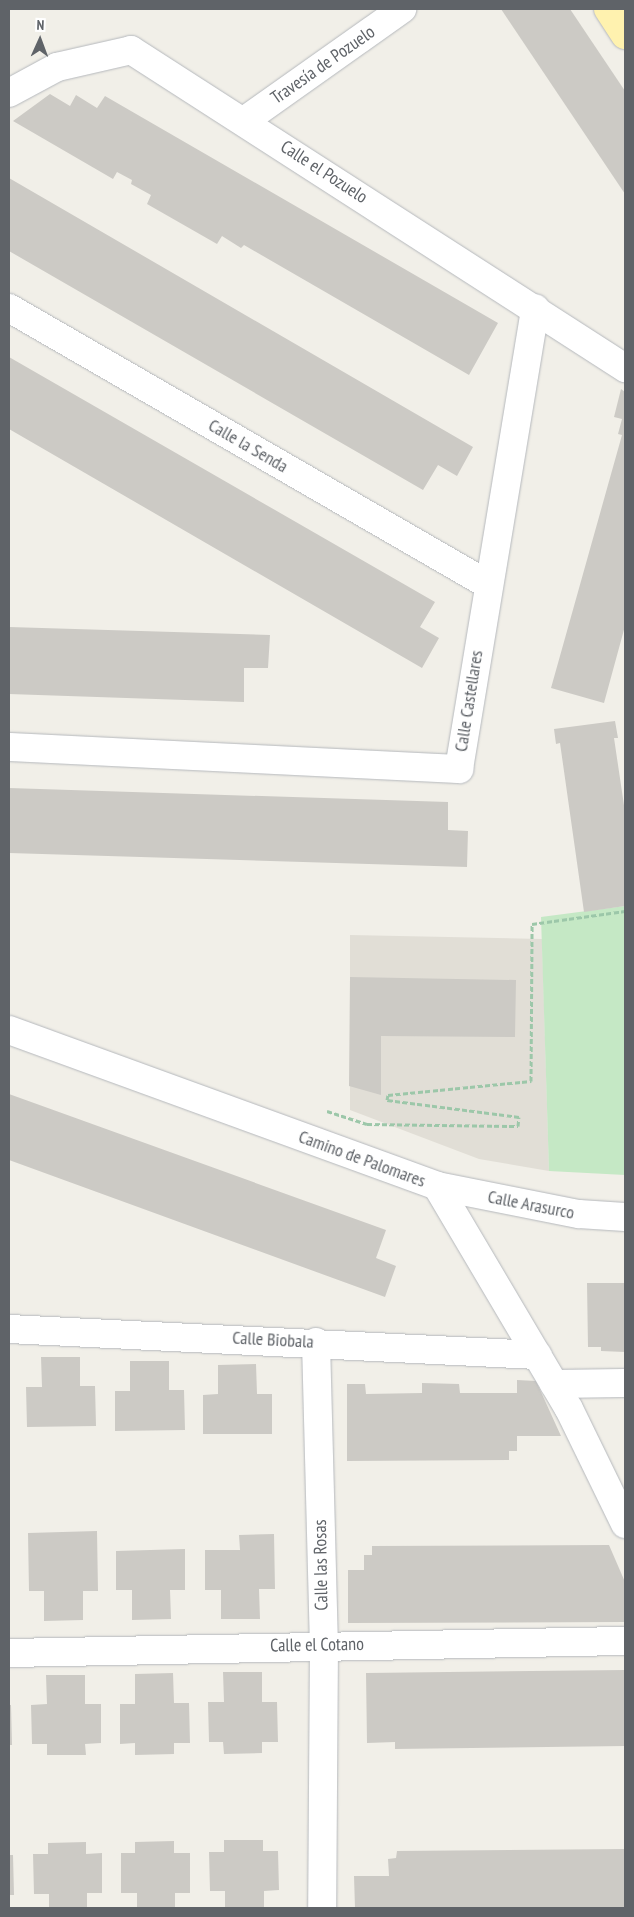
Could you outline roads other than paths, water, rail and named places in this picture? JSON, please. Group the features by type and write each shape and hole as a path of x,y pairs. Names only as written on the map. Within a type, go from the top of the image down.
{"main road":[{"path":"608,9 625,35"}],"street":[{"name":"Travesía de Pozuelo","path":"244,121 402,9"},
{"name":"Calle el Pozuelo","path":"9,93 57,67 131,50 535,308 625,368"},
{"name":"Calle la Senda","path":"9,308 487,584"},
{"name":"Calle Castellares","path":"9,747 459,769 487,584 535,308"},
{"name":"Camino de Palomares","path":"9,1030 437,1186 554,1384 625,1524"},
{"name":"Calle Arasurco","path":"437,1186 579,1214 625,1217"},
{"name":"Calle Biobala","path":"9,1329 316,1342 537,1355"},
{"name":"Calle las Rosas","path":"316,1342 324,1645 322,1908"},
{"path":"554,1384 625,1383"},
{"name":"Calle el Cotano","path":"9,1653 324,1645 625,1641"}]}
